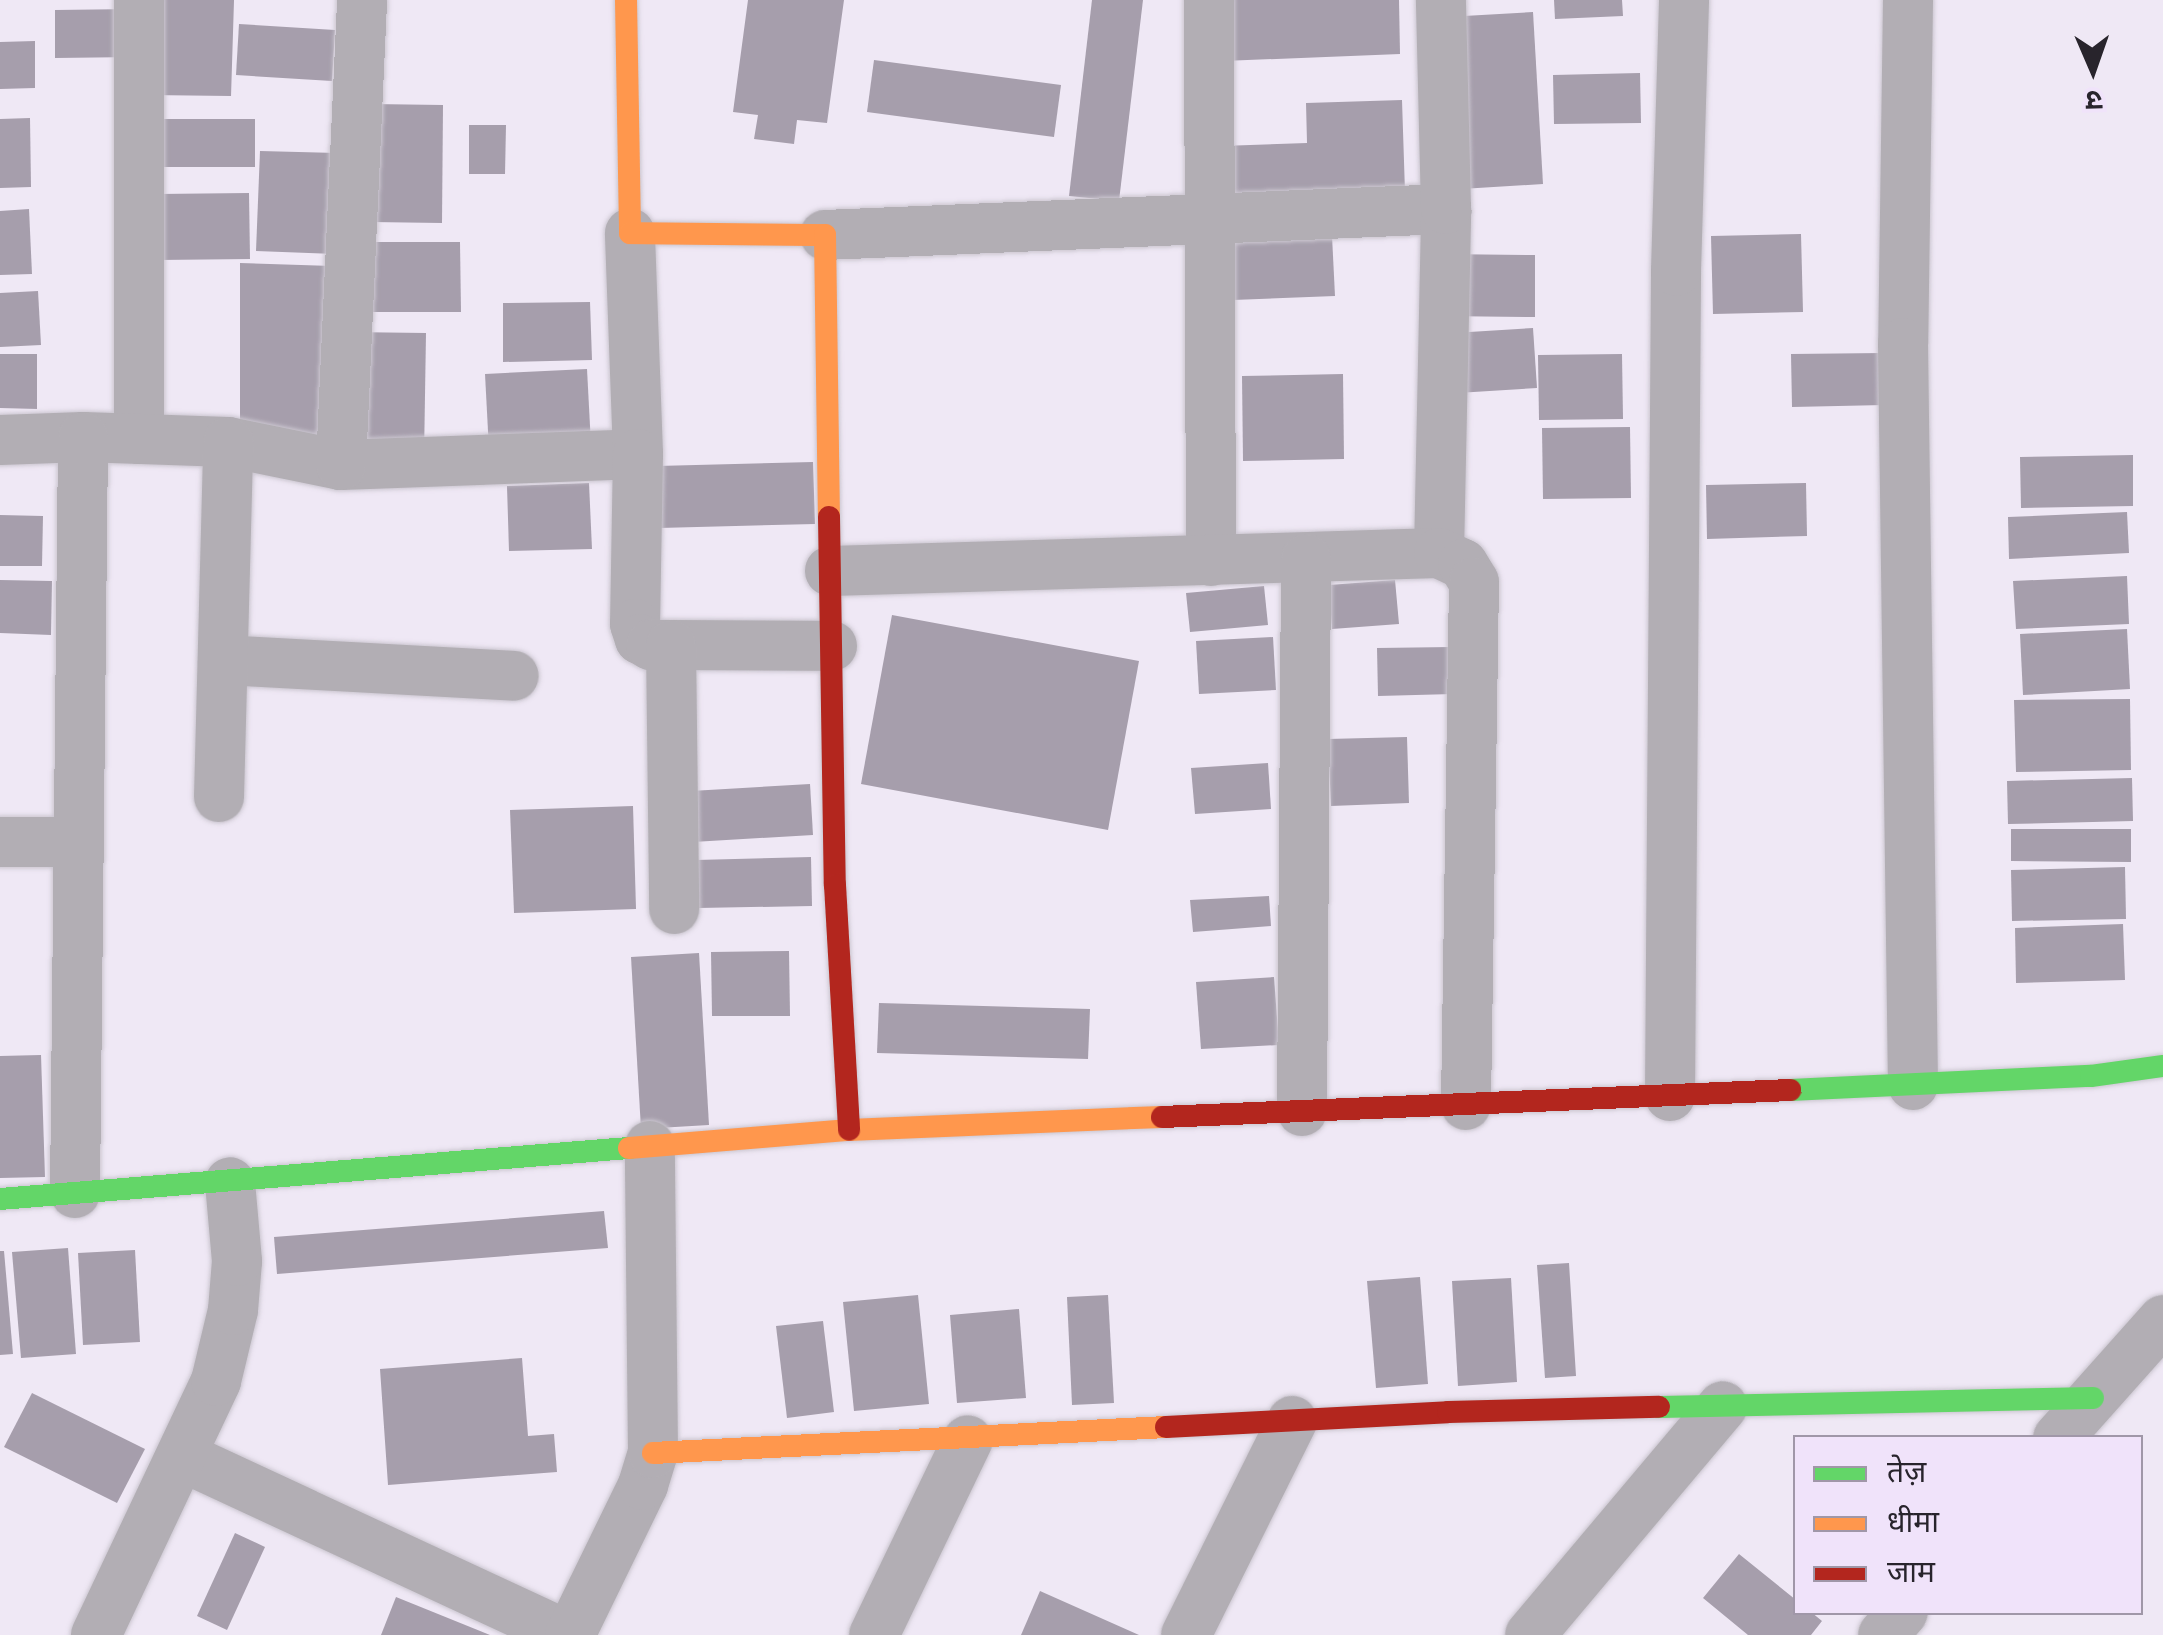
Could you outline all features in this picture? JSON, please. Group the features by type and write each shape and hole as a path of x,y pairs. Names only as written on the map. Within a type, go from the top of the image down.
{"street":[{"path":"139,0 139,439"},
{"path":"341,465 362,0"},
{"path":"626,0 638,454 636,624 640,640 671,645 832,646"},
{"path":"1209,0 1211,561"},
{"path":"1439,553 1446,210 1440,0"},
{"path":"1670,1096 1676,272 1684,0"},
{"path":"1908,0 1903,344 1914,1085"},
{"path":"630,233 825,235 1446,210"},
{"path":"825,235 836,884 849,1130"},
{"path":"75,1194 83,437"},
{"path":"0,440 83,437 228,442 341,465 638,454"},
{"path":"219,797 228,442"},
{"path":"830,570 1439,553 1463,564 1474,582 1466,1104"},
{"path":"1302,1111 1306,559"},
{"path":"671,645 674,909"},
{"path":"223,660 514,676"},
{"path":"0,842 78,842"},
{"path":"0,1199 849,1130 1914,1085 2092,1076 2163,1066"},
{"path":"183,1457 568,1635 643,1485 653,1454 650,1146"},
{"path":"96,1635 216,1381 233,1310 237,1262 230,1182"},
{"path":"2061,1435 2163,1320"},
{"path":"653,1454 1448,1412 2093,1398"},
{"path":"1530,1635 1723,1406"},
{"path":"1186,1635 1292,1421"},
{"path":"874,1635 968,1440"},
{"path":"1883,1635 1900,1615"}],"building":[{"path":"150,0 234,0 231,96 149,95"},
{"path":"748,0 844,0 827,123 797,120 794,144 754,139 758,115 733,112"},
{"path":"1092,0 1143,0 1119,201 1069,196"},
{"path":"1197,0 1399,0 1400,54 1198,62"},
{"path":"1554,0 1622,0 1623,16 1555,19"},
{"path":"134,9 135,57 55,58 55,10"},
{"path":"1533,12 1543,184 1445,190 1464,16"},
{"path":"239,24 335,30 332,81 236,75"},
{"path":"35,41 35,88 0,89 0,42"},
{"path":"874,60 1061,85 1054,137 867,112"},
{"path":"1640,73 1641,123 1554,124 1553,75"},
{"path":"1402,100 1405,192 1195,199 1193,147 1307,143 1306,103"},
{"path":"372,104 443,105 442,223 371,222"},
{"path":"30,118 31,187 0,188 0,119"},
{"path":"161,119 255,119 255,167 161,167"},
{"path":"469,125 506,125 505,174 469,174"},
{"path":"260,151 337,153 335,254 256,251"},
{"path":"249,193 250,259 159,260 158,194"},
{"path":"29,209 32,274 0,275 0,211"},
{"path":"1801,234 1803,312 1713,314 1711,236"},
{"path":"1332,236 1335,296 1233,300 1231,240"},
{"path":"361,242 460,242 461,312 361,312"},
{"path":"1441,254 1535,255 1535,317 1441,316"},
{"path":"240,263 332,266 325,449 240,435"},
{"path":"38,291 41,345 0,347 0,293"},
{"path":"590,302 592,360 503,362 503,303"},
{"path":"1533,328 1537,388 1441,394 1437,334"},
{"path":"348,332 426,333 424,457 347,456"},
{"path":"1883,353 1884,405 1792,407 1791,354"},
{"path":"0,354 37,354 37,409 0,408"},
{"path":"1622,354 1623,419 1539,420 1538,355"},
{"path":"587,369 591,445 489,450 485,374"},
{"path":"1343,374 1344,459 1243,461 1242,376"},
{"path":"1630,427 1631,498 1543,499 1542,428"},
{"path":"2133,455 2133,506 2021,508 2020,457"},
{"path":"813,462 815,524 659,528 657,466"},
{"path":"589,483 592,549 509,551 507,486"},
{"path":"1806,483 1807,536 1707,539 1706,485"},
{"path":"2127,512 2129,553 2009,559 2008,517"},
{"path":"0,515 43,516 42,566 0,566"},
{"path":"2127,576 2129,624 2016,629 2013,581"},
{"path":"0,580 52,581 51,635 0,633"},
{"path":"1395,580 1399,624 1332,629 1329,585"},
{"path":"1264,586 1268,625 1190,632 1186,593"},
{"path":"892,615 1139,661 1108,830 861,784"},
{"path":"2127,629 2130,689 2023,695 2020,634"},
{"path":"1273,637 1276,690 1199,694 1196,641"},
{"path":"1452,647 1453,694 1378,696 1377,648"},
{"path":"2130,699 2131,770 2016,772 2014,700"},
{"path":"1407,737 1409,803 1331,806 1328,739"},
{"path":"1268,763 1271,809 1195,814 1191,768"},
{"path":"2132,778 2133,821 2008,824 2007,781"},
{"path":"810,784 813,835 693,842 691,791"},
{"path":"633,806 636,909 514,913 510,810"},
{"path":"2011,829 2131,829 2131,862 2011,861"},
{"path":"811,857 812,906 698,908 696,860"},
{"path":"2125,867 2126,919 2012,921 2011,870"},
{"path":"1269,896 1271,926 1193,932 1190,900"},
{"path":"2123,924 2125,980 2016,983 2015,928"},
{"path":"789,951 790,1016 712,1016 711,952"},
{"path":"699,953 709,1125 641,1129 631,957"},
{"path":"1274,977 1279,1045 1201,1049 1196,982"},
{"path":"879,1003 1090,1009 1088,1059 877,1053"},
{"path":"41,1055 45,1177 0,1178 0,1056"},
{"path":"604,1211 608,1248 277,1274 274,1237"},
{"path":"68,1248 76,1354 21,1358 12,1252"},
{"path":"135,1250 140,1342 83,1345 78,1253"},
{"path":"0,1251 4,1251 13,1354 0,1355"},
{"path":"1569,1263 1576,1376 1545,1378 1537,1265"},
{"path":"1420,1277 1428,1384 1376,1388 1367,1281"},
{"path":"1511,1278 1517,1382 1458,1386 1452,1281"},
{"path":"918,1295 929,1404 854,1411 843,1302"},
{"path":"1108,1295 1114,1403 1072,1405 1067,1297"},
{"path":"1019,1309 1026,1398 957,1403 950,1315"},
{"path":"823,1321 834,1412 787,1418 776,1326"},
{"path":"522,1358 528,1436 554,1434 557,1472 388,1485 380,1369"},
{"path":"32,1393 145,1449 117,1503 4,1447"},
{"path":"235,1533 265,1547 227,1630 197,1616"},
{"path":"1739,1554 1793,1598 1793,1615 1815,1615 1822,1621 1811,1635 1748,1635 1703,1598"},
{"path":"1040,1591 1139,1635 1021,1635"},
{"path":"396,1597 490,1635 381,1635"}],"traffic: fast":[{"path":"1790,1090 2091,1076 2163,1066"},
{"path":"0,1199 629,1148"},
{"path":"1659,1407 2093,1398"}],"traffic: slow":[{"path":"626,0 630,233 825,235 829,517"},
{"path":"629,1148 849,1130 1162,1117"},
{"path":"653,1453 1166,1427"}],"traffic: jam":[{"path":"829,517 835,885 849,1130"},
{"path":"1162,1117 1790,1090"},
{"path":"1166,1427 1448,1412 1659,1407"}]}
